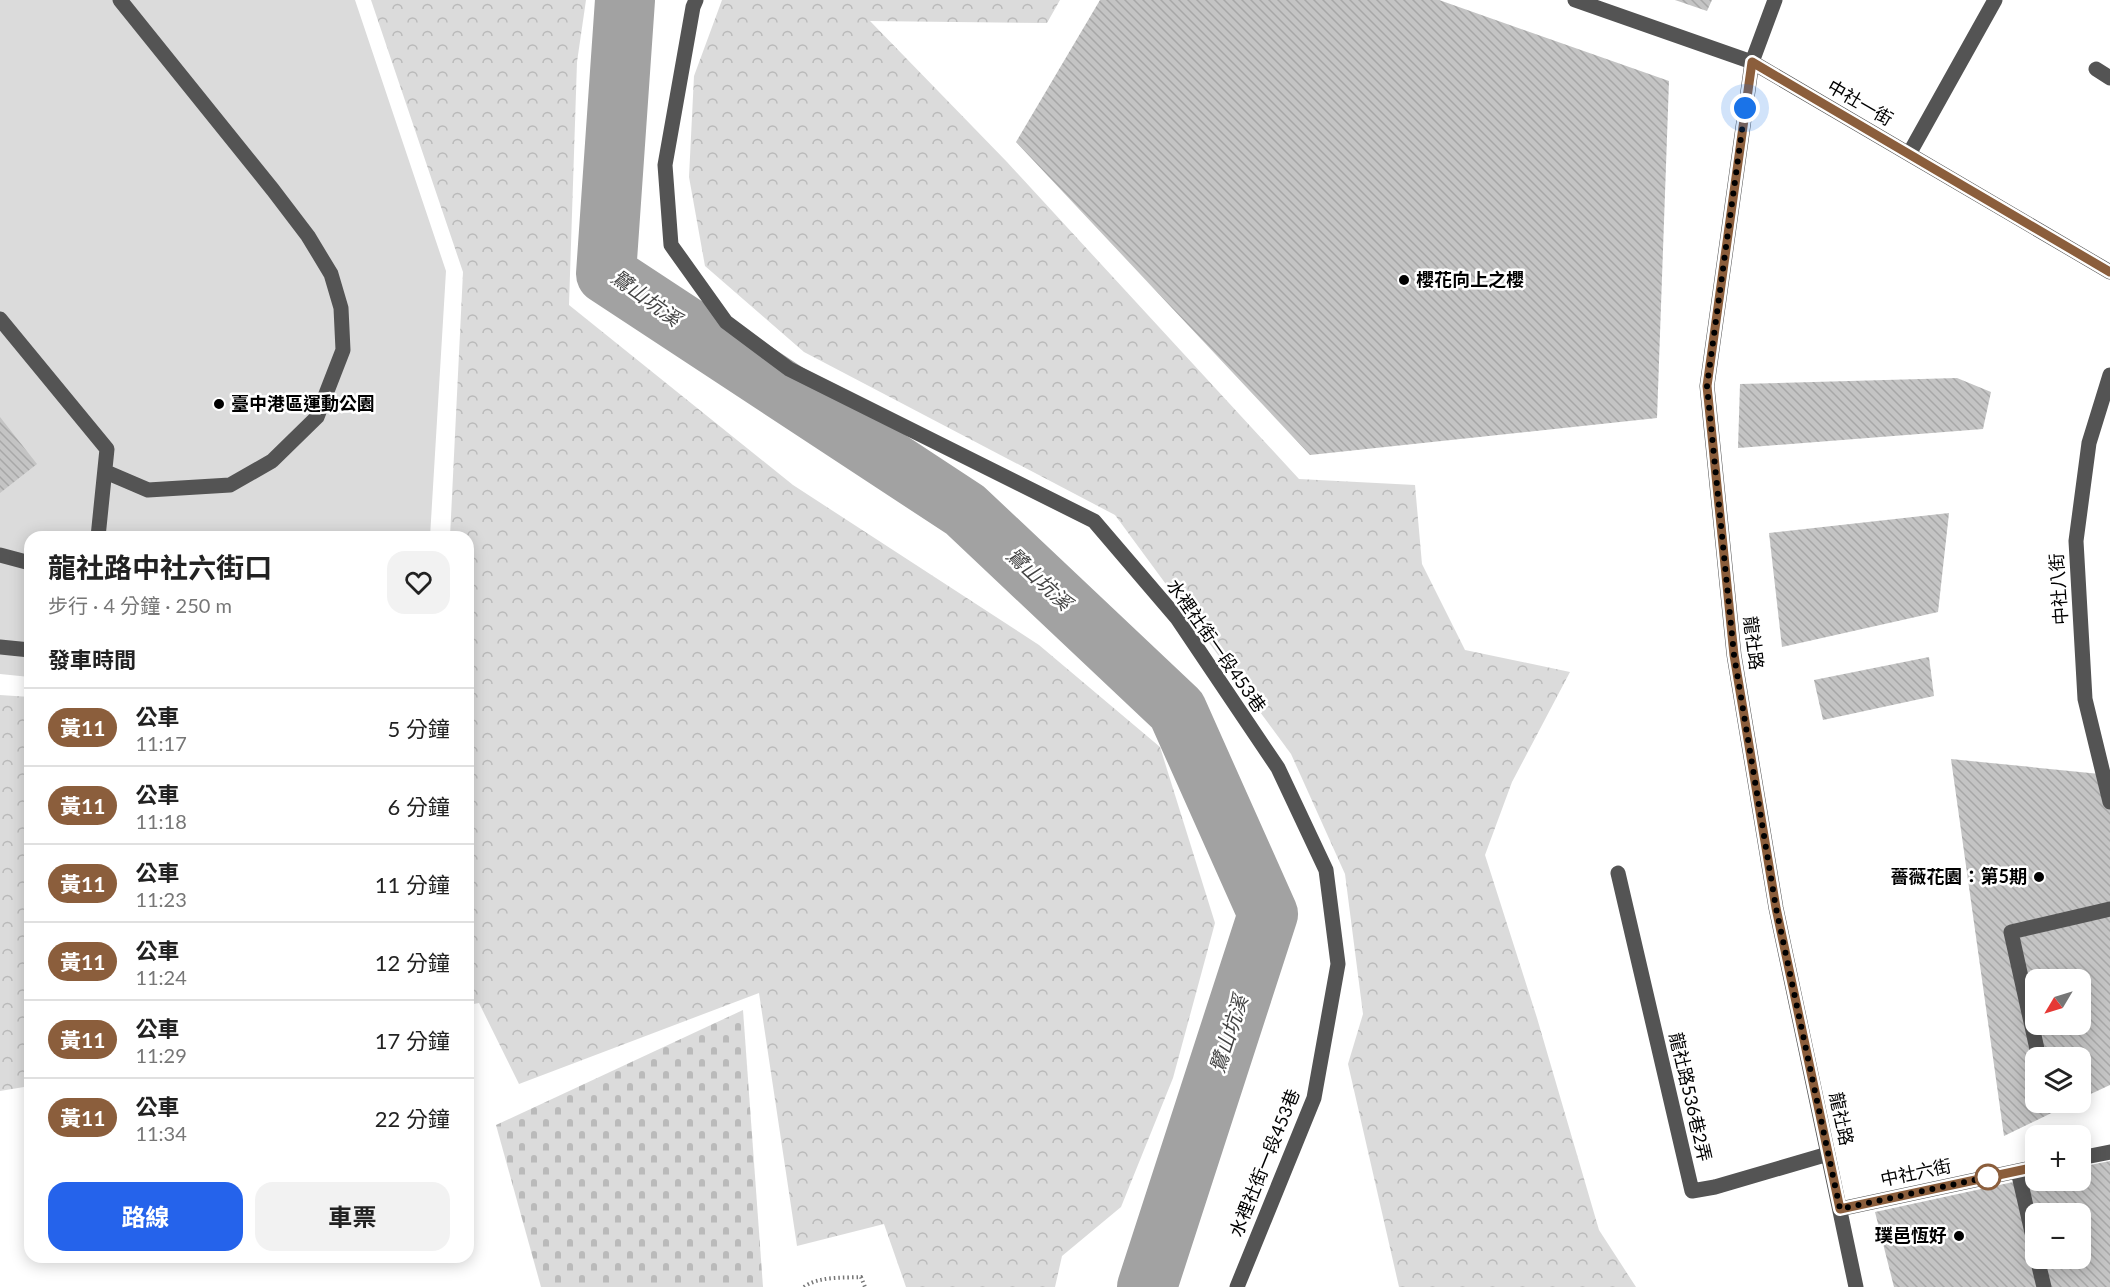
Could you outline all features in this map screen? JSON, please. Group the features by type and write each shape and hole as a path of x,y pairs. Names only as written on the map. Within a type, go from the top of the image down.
{"street":[{"path":"106,472 148,490 230,485 272,461 317,417 343,350 341,308 330,274 308,236 120,0"},
{"name":"水裡社街一段453巷","path":"696,0 665,165 671,245 726,322 789,369 1094,520 1177,618 1278,768 1326,870 1338,964 1314,1098 1237,1287"},
{"name":"中社一街","path":"1575,0 1752,62 2110,272"},
{"name":"龍社路","path":"1775,0 1752,62 1707,386 1734,655 1776,908 1856,1287"},
{"path":"1909,154 1995,0"},
{"path":"2096,69 2110,78"},
{"path":"0,319 107,449 99,531"},
{"name":"中社八街","path":"2110,375 2089,443 2076,541 2085,699 2110,802"},
{"path":"0,555 24,561"},
{"path":"0,647 24,649"},
{"name":"龍社路536巷2弄","path":"1618,873 1692,1191 1715,1187 1828,1154"},
{"path":"2037,1047 2011,932 2110,909"},
{"path":"2091,1156 2110,1152"},
{"name":"中社六街","path":"1840,1209 2025,1169"},
{"path":"2018,1171 2025,1203"},
{"path":"2040,1269 2044,1287"}],"path":[{"path":"804,1287 809,1283 838,1278 861,1278 865,1287"}],"green space":[{"name":"臺中港區運動公園","path":"0,0 355,0 446,271 430,531 24,531 24,676 0,674"},
{"path":"371,0 586,0 577,62 569,305 793,485 1039,645 1160,747 1215,923 1173,1078 1121,1207 1062,1256 1055,1287 906,1287 884,1224 797,1246 759,993 519,1084 479,1003 474,1004 474,531 450,531 463,272"},
{"path":"722,0 1060,0 1047,23 870,21 1007,162 1299,479 1415,485 1422,564 1465,650 1570,672 1512,782 1485,855 1537,1018 1599,1230 1636,1287 1399,1287 1348,1064 1363,1014 1345,874 1291,754 1115,515 804,352 705,266 689,177 694,76"},
{"path":"0,695 24,697 24,1087 0,1091"},
{"path":"743,1010 763,1287 541,1287 496,1125"}],"building":[{"name":"櫻花向上之櫻","path":"1100,0 1439,0 1669,81 1657,418 1310,455 1016,142"},
{"path":"1675,0 1712,0 1707,11"},
{"path":"1957,378 1991,392 1983,429 1738,448 1740,384"},
{"path":"0,417 37,464 0,493"},
{"path":"1949,513 1938,612 1782,647 1769,533"},
{"path":"1929,657 1934,696 1823,720 1814,680"},
{"name":"薔薇花園：第5期","path":"1951,759 2110,775 2110,1085 2091,1094 2091,1047 2025,1047 2025,1113 2051,1113 2004,1136"},
{"name":"璞邑恆好","path":"2110,1161 2110,1287 1894,1287 1875,1212 2025,1179 2025,1191 2091,1191 2091,1165"}],"waterway":[{"name":"鷺山坑溪","path":"625,0 606,274 965,510 1177,710 1268,914 1147,1287"}],"bus line":[{"name":"黃11","path":"2025,1169 1840,1209 1776,908 1734,655 1707,386 1728,221 1752,62 2110,272"}],"place":[{"name":"櫻花向上之櫻","path":"1404,280"},
{"name":"臺中港區運動公園","path":"219,404"},
{"name":"薔薇花園：第5期","path":"2039,877"},
{"name":"璞邑恆好","path":"1959,1236"}],"route":[{"path":"1745,108 1707,386 1734,655 1776,908 1840,1209 1988,1177"}]}
